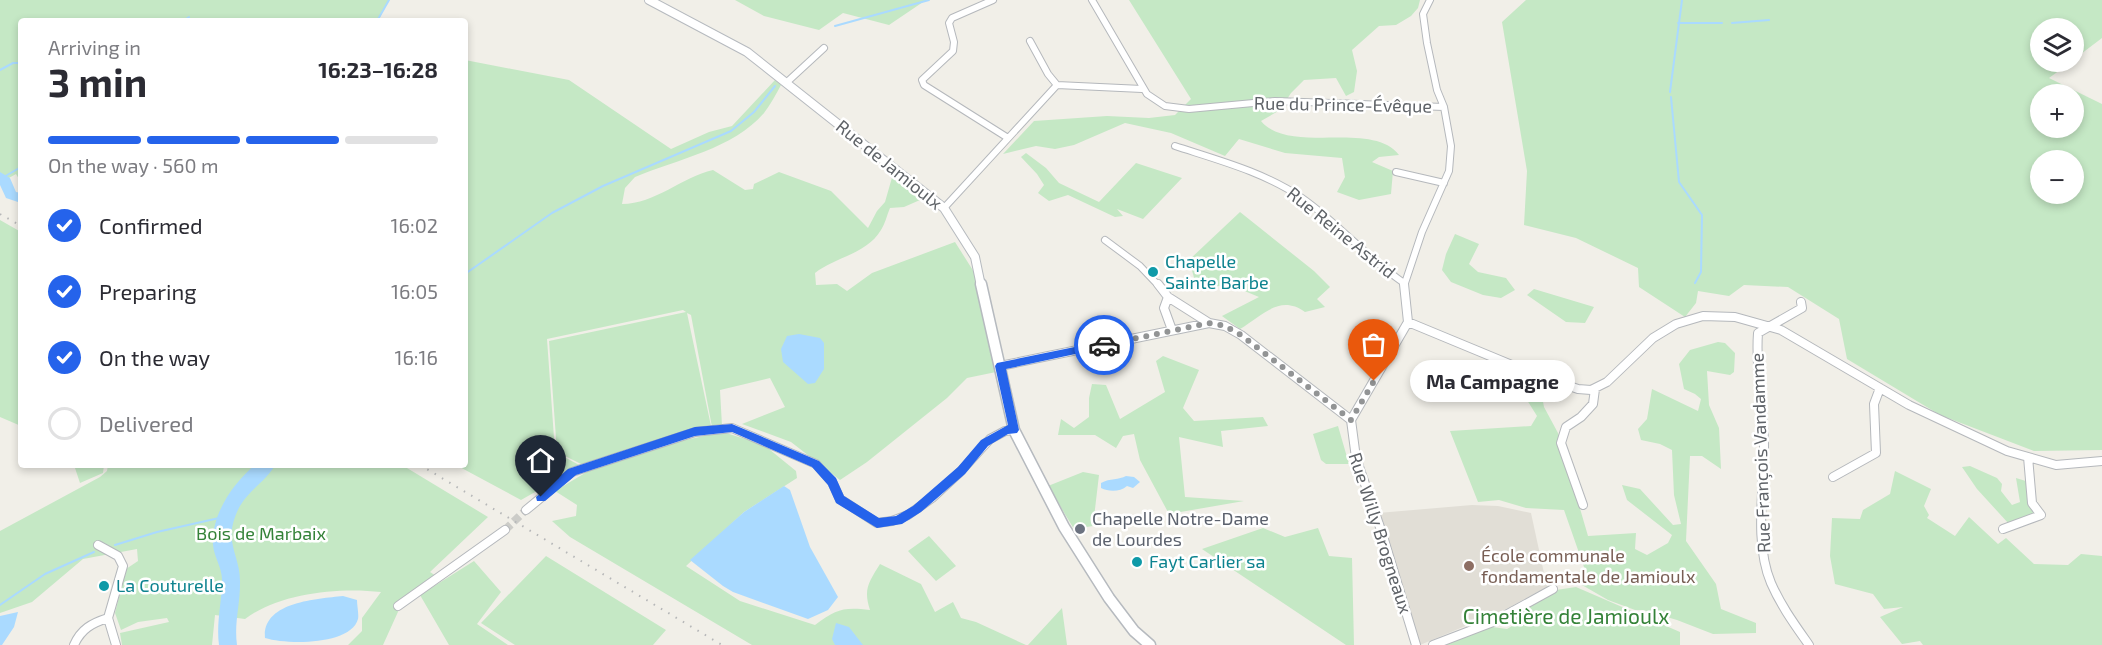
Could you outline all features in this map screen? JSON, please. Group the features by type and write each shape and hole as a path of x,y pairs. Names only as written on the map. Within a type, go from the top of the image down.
{"street":[{"name":"Rue de Jamioulx","path":"649,0 747,52 944,208 975,257 1014,430 1064,527 1109,598 1134,631 1150,645"},
{"path":"993,0 952,18 949,24 954,42 953,51 922,80 924,85 1008,138"},
{"path":"944,208 1056,85 1076,83 1129,90 1142,89 1139,79 1092,0"},
{"path":"1000,366 1209,323 1225,326 1241,335 1351,420 1408,322 1404,283 1422,232 1449,171 1451,146 1444,107 1437,90 1423,14 1431,0"},
{"path":"1030,41 1056,85"},
{"path":"786,83 824,48"},
{"name":"Rue du Prince-Évêque","path":"1142,89 1158,105 1176,109 1275,101 1444,107"},
{"name":"Rue Reine Astrid","path":"1175,146 1284,186 1336,224 1383,270 1404,283"},
{"path":"1396,172 1444,183"},
{"path":"1106,240 1131,258 1159,284 1168,297 1209,323"},
{"path":"1168,297 1164,308 1172,330"},
{"name":"Rue François Vandamme","path":"1801,302 1802,308 1758,333 1756,363 1764,446 1761,491 1764,557 1770,581 1785,611 1809,645"},
{"path":"1408,322 1550,380 1588,391 1604,384 1639,350 1672,323 1720,315 1733,316 1768,329"},
{"name":"Rue François Vandamme","path":"1768,329 1781,330 1909,405 2007,451 2056,465 2102,461"},
{"path":"1833,477 1840,471 1870,459 1876,453 1874,404 1880,388"},
{"path":"1583,505 1561,443 1566,427 1581,417 1593,404 1594,389"},
{"name":"Rue Willy Brogneaux","path":"1351,420 1351,438 1356,460 1377,517 1416,645"},
{"path":"526,510 572,472 695,432 732,428 816,464 832,482 840,499 877,523 898,520 917,509 962,471 985,443 1007,430 1014,430"},
{"path":"2003,530 2041,515 2032,503 2028,457"},
{"path":"398,606 506,530"},
{"path":"98,545 118,556 123,566 108,618 116,645"},
{"path":"1433,645 1493,622 1553,589"},
{"path":"74,645 77,636 87,625 108,618"}],"shaded area":[{"name":"École communale fondamentale de Jamioulx","path":"1472,505 1498,506 1531,513 1547,587 1506,609 1420,645 1378,513"}],"green space":[{"path":"0,0 389,0 380,18 18,18 18,177 16,174 0,183"},
{"path":"735,0 926,0 889,25 843,13 819,30 764,16"},
{"path":"1129,0 1420,0 1418,8 1411,16 1396,25 1379,26 1352,50 1357,71 1354,92 1346,96 1336,78 1304,80 1291,93 1280,110 1261,121 1274,131 1291,136 1351,138 1386,145 1399,155 1379,157 1372,162 1393,171 1391,194 1359,200 1337,192 1345,177 1342,158 1285,153 1239,139 1225,156 1171,133 1125,123 1074,145 1055,149 1036,146 1003,154 1034,121 1107,116 1149,118 1175,115 1191,99"},
{"path":"1526,0 2102,0 2102,38 2084,52 2084,18 2030,18 2030,72 2057,72 2049,78 2061,84 2030,84 2030,138 2084,138 2084,95 2102,104 2102,450 2034,451 1940,415 1847,359 1839,319 1788,287 1744,285 1729,296 1698,291 1696,303 1685,317 1639,287 1638,268 1576,238 1524,225 1527,171 1502,22"},
{"path":"468,61 569,80 671,149 709,132 732,126 775,80 781,85 767,110 751,125 737,136 704,152 635,177 625,188 622,204 646,200 690,178 713,170 745,190 753,189 754,184 779,172 831,191 868,228 885,202 893,174 920,200 904,207 890,208 875,238 868,245 815,273 816,285 837,284 847,291 872,273 955,242 974,272 996,372 967,378 947,398 867,462 840,480 791,442 742,424 785,407 770,378 720,390 722,426 712,427 691,315 687,313 711,426 583,465 557,452 549,341 686,312 683,310 547,339 555,452 581,466 521,500 462,468 468,468"},
{"path":"1026,153 1046,168 1059,183 1099,202 1136,163 1182,178 1143,219 1117,209 1123,216 1115,217 1068,195 1049,201 1038,193 1044,185 1021,157"},
{"path":"1240,212 1314,271 1330,287 1317,299 1325,307 1305,312 1288,305 1272,308 1240,329 1222,316 1259,297 1230,285 1197,288 1189,260"},
{"path":"0,220 18,230 18,425 0,417"},
{"path":"1455,234 1479,244 1469,264 1478,272 1506,278 1515,290 1501,298 1483,295 1451,282 1442,270"},
{"path":"1534,289 1594,307 1585,323 1566,322 1527,295"},
{"path":"1718,342 1725,343 1735,353 1734,372 1730,375 1707,371 1709,405 1719,428 1721,469 1702,456 1690,456 1686,541 1716,584 1721,609 1756,623 1756,633 1713,634 1677,620 1643,610 1635,610 1608,600 1582,585 1584,567 1564,510 1526,508 1499,500 1478,502 1450,431 1531,426 1537,416 1520,389 1519,370 1539,380 1544,407 1558,433 1588,536 1636,533 1635,549 1647,555 1668,543 1672,535 1627,500 1622,485 1640,489 1673,525 1681,524 1674,495 1672,450 1660,444 1641,440 1638,429 1647,419 1652,389 1698,411 1701,399 1684,389 1679,364 1690,350"},
{"path":"1163,356 1199,370 1183,408 1194,421 1263,417 1268,426 1221,431 1223,447 1179,437 1185,497 1244,501 1169,514 1140,460 1134,434 1123,436 1116,448 1095,435 1058,435 1061,419 1074,428 1089,417 1092,384 1106,385 1120,419 1165,392 1156,361"},
{"path":"1338,426 1349,464 1326,464 1321,460 1313,434"},
{"path":"723,432 764,445 796,471 797,478 744,512 686,566 740,601 815,625 841,610 870,610 867,596 868,586 880,564 921,584 935,612 953,602 961,618 976,622 1026,645 752,645 570,537 552,521 576,516 577,505 555,491 590,470 671,443"},
{"path":"1970,466 1997,478 2002,484 2001,491 2012,505 2020,502 2016,478 2029,482 2034,516 2009,524 1977,489 1962,467"},
{"path":"75,468 104,468 103,473 80,483"},
{"name":"Bois de Marbaix","path":"108,468 407,468 488,517 430,572 436,576 402,603 383,645 348,645 362,631 362,618 381,592 347,590 292,598 259,610 245,619 215,615 212,645 122,645 120,633 169,622 167,618 138,622 121,630 115,613 126,569 138,561 137,549 83,559 32,602 0,613 0,531 100,477"},
{"path":"1895,471 1931,489 1924,506 1929,515 1927,518 1955,536 1969,517 1998,544 2006,538 2034,564 2068,565 2081,554 2102,556 2102,645 1923,645 1920,641 1902,644 1880,617 1903,607 1884,609 1873,594 1835,584 1830,556 1832,518 1860,519 1863,510 1890,494"},
{"path":"1083,472 1099,475 1093,526 1074,529 1048,486"},
{"path":"1263,528 1285,537 1318,528 1329,556 1352,558 1354,645 1346,645 1202,549"},
{"path":"929,536 956,566 936,581 908,551"},
{"path":"546,556 666,630 653,645 515,645 481,623"},
{"path":"474,561 501,592 477,624 508,645 449,645 420,595"},
{"name":"Cimetière de Jamioulx","path":"1576,587 1680,632 1680,645 1443,645 1485,626 1507,629 1517,623 1512,615 1556,590"},
{"path":"1062,608 1067,645 1028,645"}],"water":[{"path":"799,334 820,338 824,343 824,369 815,383 808,384 783,362 781,349 787,336"},
{"path":"1126,476 1134,477 1140,482 1133,488 1127,486 1114,491 1101,488 1101,483"},
{"path":"784,486 790,490 810,547 838,597 828,610 808,619 733,592 690,560 744,512"},
{"path":"343,596 357,600 358,615 353,628 344,634 318,641 303,642 265,638 266,626 281,610 306,601"},
{"path":"18,612 14,627 0,645 0,616"},
{"path":"836,623 849,627 863,645 835,645 832,639"}],"waterway":[{"path":"379,18 389,0"},
{"path":"835,26 929,0"},
{"path":"1679,23 1682,0"},
{"path":"1732,23 1769,20"},
{"path":"1670,92 1679,23"},
{"path":"1679,23 1722,23"},
{"path":"0,70 13,63 18,63"},
{"path":"468,272 552,213 603,186 731,131 754,112 775,86"},
{"path":"1671,97 1679,182 1702,215 1701,272 1695,283"},
{"path":"2,178 18,169"},
{"path":"0,177 5,181 11,195 18,197"},
{"path":"228,645 231,575 222,544 223,532 235,499 263,468"},
{"path":"115,545 157,532 228,516"},
{"path":"0,605 45,574 94,552"}],"tunnel":[{"path":"505,530 526,510"}],"railway":[{"path":"0,214 18,224"},
{"path":"425,468 722,645"}],"way so far":[{"path":"1104,345 1209,323 1225,326 1241,335 1351,420 1374,381"}],"place":[{"name":"Chapelle Sainte Barbe","path":"1153,272"},
{"name":"Ma Campagne","path":"1374,381"},
{"name":"Chapelle Notre-Dame de Lourdes","path":"1080,529"},
{"name":"Fayt Carlier sa","path":"1137,562"},
{"name":"École communale fondamentale de Jamioulx","path":"1469,566"},
{"name":"La Couturelle","path":"104,586"}],"route":[{"path":"541,497 572,472 695,432 732,428 816,464 832,482 840,499 877,523 898,520 917,509 962,471 985,443 1007,430 1014,430 1000,366 1104,345"}]}
